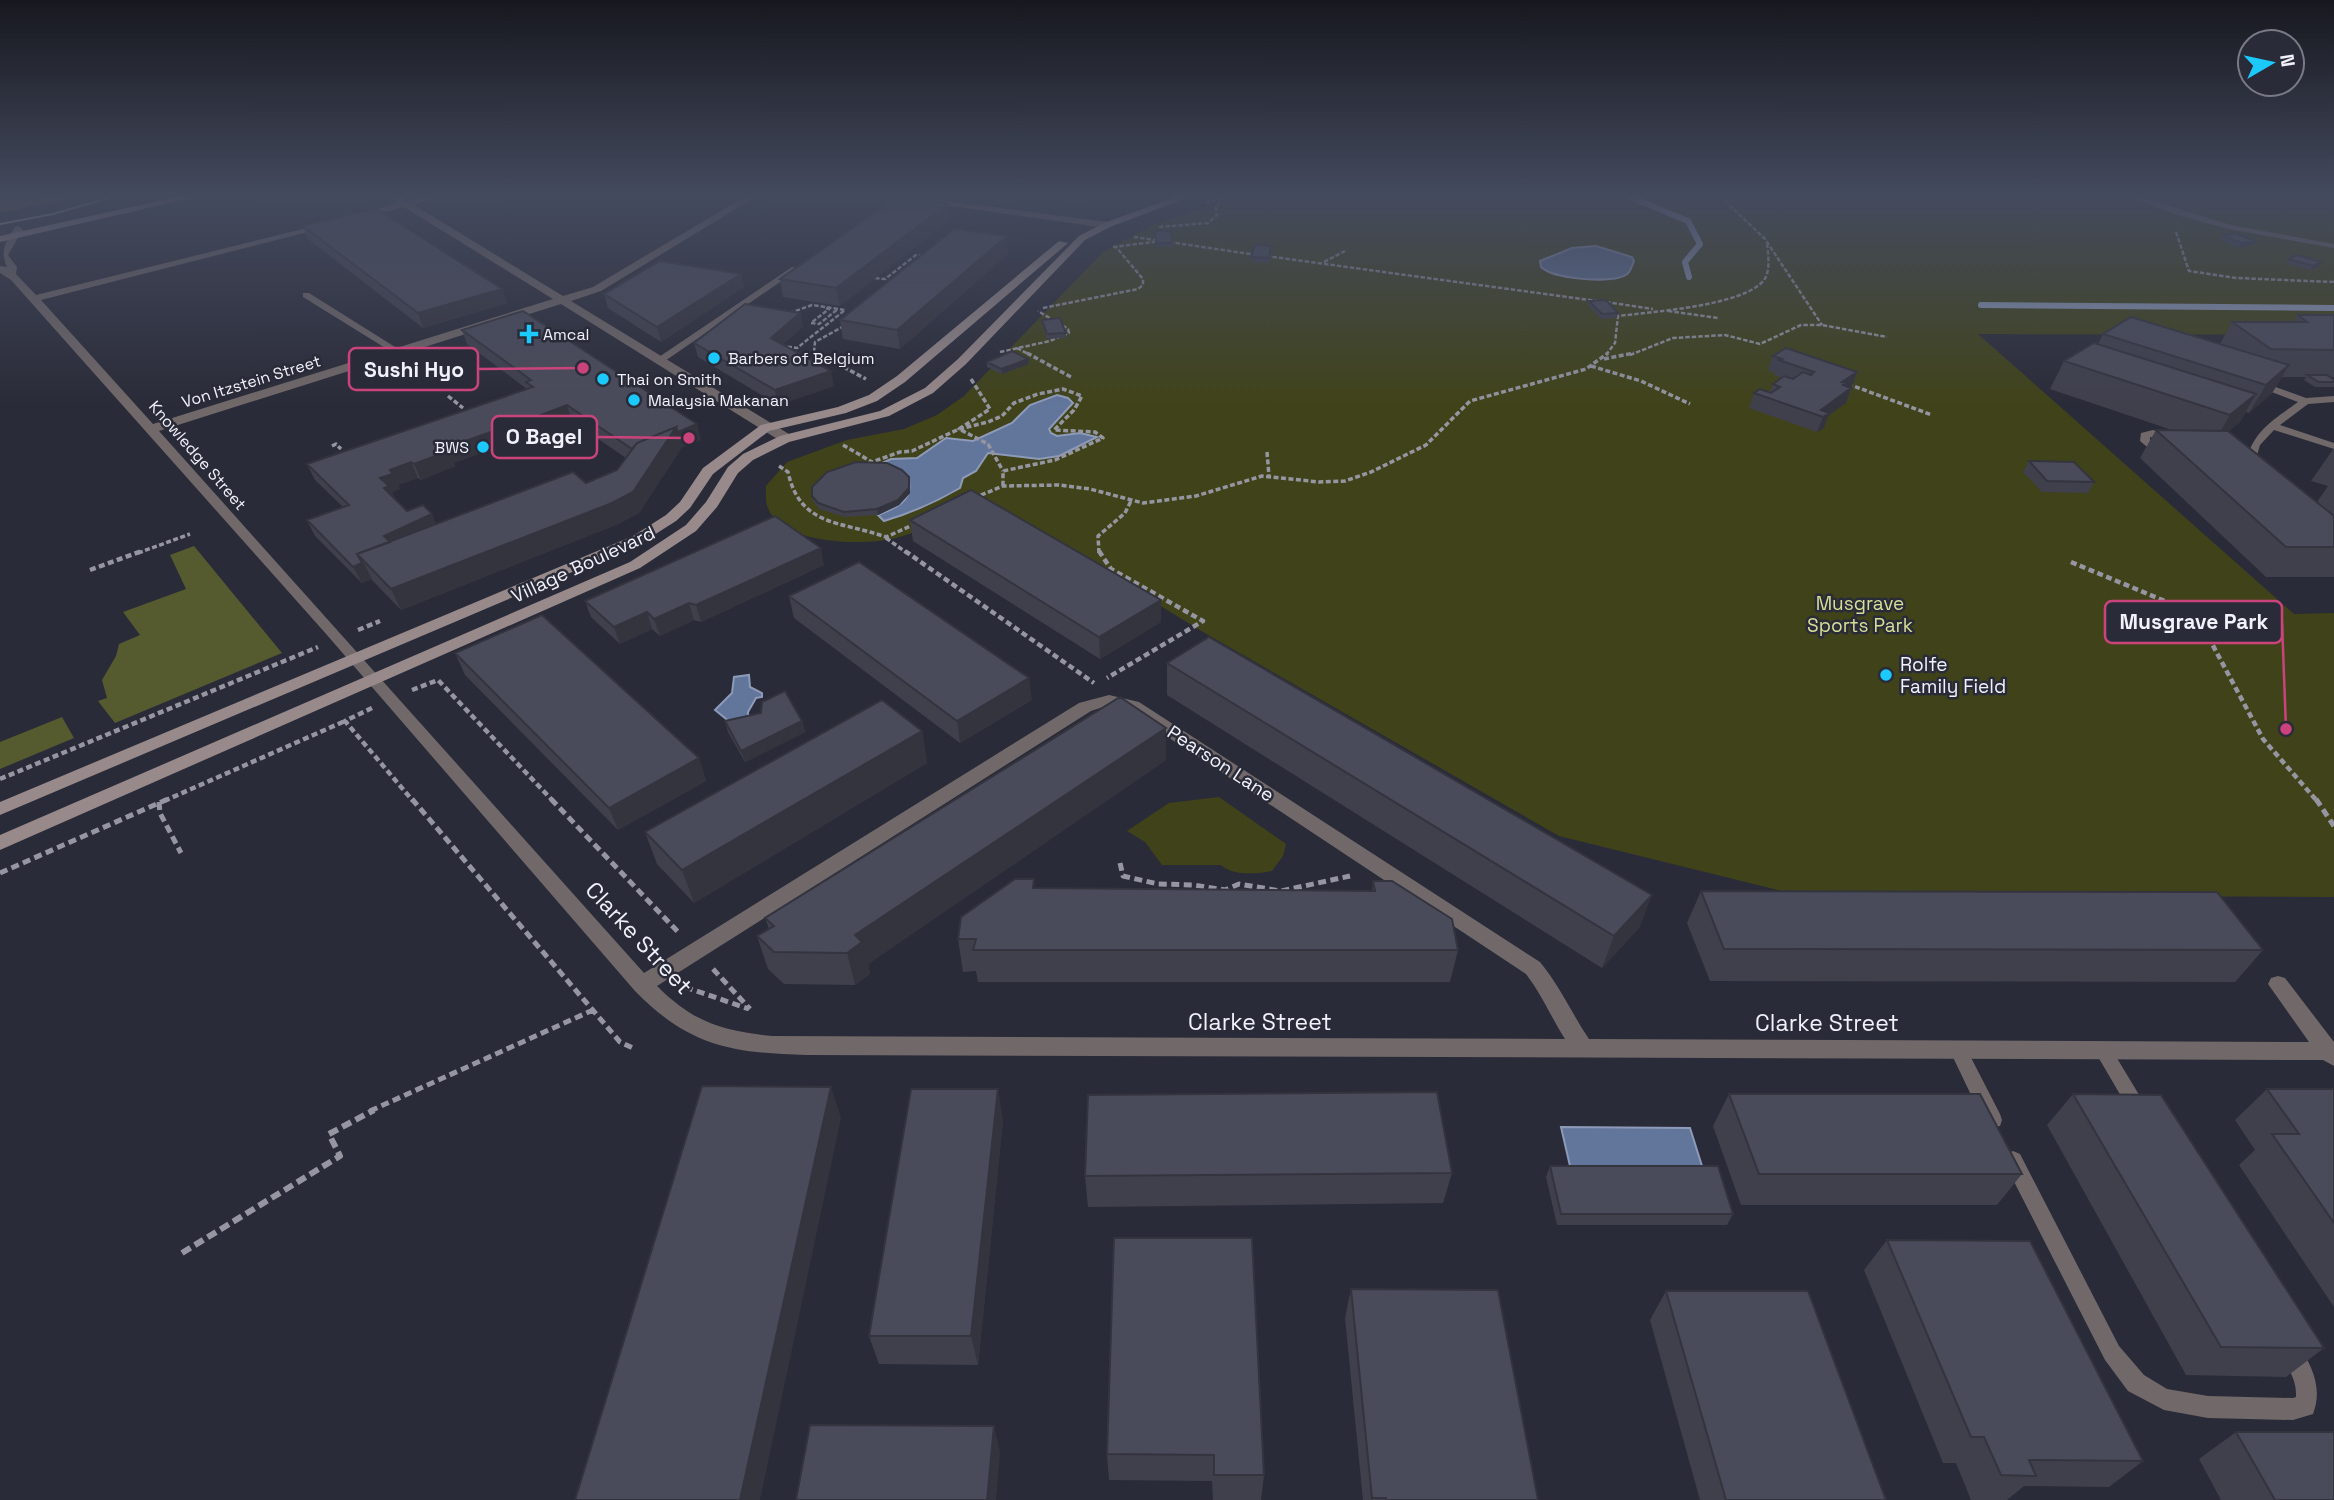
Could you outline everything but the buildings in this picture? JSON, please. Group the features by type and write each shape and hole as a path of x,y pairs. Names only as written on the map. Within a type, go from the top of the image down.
{"street":[{"path":"33,299 164,266"},
{"path":"504,266 784,438"},
{"name":"Von Itzstein Street","path":"152,429 603,287 638,266"},
{"name":"Village Boulevard","path":"0,809 638,539 671,518 685,505 708,471 739,445 765,428 842,410 873,398 901,379 1036,266"},
{"name":"Village Boulevard","path":"0,843 635,565 682,537 708,510 724,479 753,454 784,438 876,416 904,406 925,393 955,368 1055,266"},
{"name":"Knowledge Street","path":"6,272 152,429 356,660"},
{"name":"Clarke Street","path":"356,660 642,985 676,1016 706,1031 754,1044 1068,1049 2103,1050 2331,1055"},
{"name":"Pearson Lane","path":"642,985 1085,707 1108,700 1133,706 1533,968 1550,991 1561,1015 1583,1048"},
{"name":"Clarke Street","path":"2278,984 2331,1055"}],"lane":[{"path":"659,361 798,266"},
{"path":"306,295 398,352"},
{"path":"2250,380 2305,401 2334,399"},
{"path":"2265,479 2245,462 2255,444 2272,426 2305,401"},
{"path":"2272,426 2334,446"},
{"path":"2163,455 2145,441 2145,435 2164,435 2186,443"},
{"path":"1958,1049 2112,1353 2136,1383 2164,1399 2208,1407 2293,1409 2305,1406 2310,1392 2301,1367 2280,1333"},
{"path":"2103,1050 2149,1126"}],"path":[{"path":"875,278 886,279 902,266"},
{"path":"1042,308 1138,289 1143,285 1143,279 1132,266"},
{"path":"1344,266 1718,318"},
{"path":"974,498 1003,486 1076,486 1131,501 1168,501 1269,476 1319,482 1345,481 1371,472 1426,445 1471,401 1590,366 1602,360 1614,348 1618,316 1724,300 1752,291 1763,282 1769,266"},
{"path":"1782,266 1822,325"},
{"path":"2187,266 2189,271 2236,278 2334,282"},
{"path":"1004,344 996,353 1069,333 1068,329 1037,311 1050,299"},
{"path":"786,315 809,306 852,309"},
{"path":"820,306 829,309 811,323 819,324 842,309"},
{"path":"780,346 797,348 842,309"},
{"path":"847,324 815,342 814,352 873,383"},
{"path":"1602,360 1625,358 1674,338 1726,335 1760,344 1801,326 1822,325 1887,337"},
{"path":"1017,348 1071,377"},
{"path":"1590,366 1641,381 1690,404"},
{"path":"423,377 437,389"},
{"path":"959,429 971,418 990,409 970,378 964,385"},
{"path":"622,388 641,380"},
{"path":"1847,384 1932,415"},
{"path":"833,439 872,462 900,452 912,451 959,429 1002,416 1014,403 1038,394 1063,389 1082,396 1074,410 1054,430 1095,432 1103,438 1059,460 1038,467 1003,471"},
{"path":"447,396 463,408"},
{"path":"959,429 988,444 996,463 1003,471 1003,486"},
{"path":"332,446 337,444 341,449"},
{"path":"1267,452 1269,476"},
{"path":"790,460 778,466 789,472 790,488 799,504 815,517 886,537 1095,685 1203,621 1111,569 1098,554 1098,537 1125,513 1131,501"},
{"path":"886,537 923,520"},
{"path":"90,570 190,534"},
{"path":"2071,562 2196,614 2263,739 2319,803 2334,826"},
{"path":"0,779 304,653"},
{"path":"422,686 438,680 750,1009 684,986"},
{"path":"0,873 362,713"},
{"path":"345,721 620,1042 635,1049"},
{"path":"159,802 160,813 181,853"},
{"path":"1120,863 1123,876 1158,884 1225,890 1239,884 1281,891 1351,876"},
{"path":"182,1253 340,1156 329,1134 358,1117 593,1010"}],"green space":[{"name":"Musgrave Sports Park","path":"1089,266 2334,266 2334,335 1978,334 2294,614 2334,613 2334,897 1798,895 1559,836 1203,632 986,499 918,531 882,541 865,542 806,536 776,520 767,506 766,486 787,462 847,440 904,429 937,415 964,396"},
{"path":"194,546 282,653 115,723 98,701 107,698 102,680 116,656 119,644 140,635 123,612 186,589 170,555"},
{"path":"62,717 74,738 0,769 0,742"},
{"path":"1219,797 1286,844 1283,856 1272,871 1245,873 1226,869 1221,865 1162,865 1145,842 1127,831 1169,803"}],"water":[{"path":"1632,266 1626,275 1595,280 1557,275 1541,267"},
{"path":"1057,395 1068,398 1073,403 1049,429 1051,433 1057,436 1080,433 1097,437 1059,456 1039,459 988,453 976,471 963,478 960,488 914,511 884,521 878,515 905,500 909,482 873,467 891,459 917,458 946,438 973,441 1012,423 1030,405"},
{"path":"749,675 750,687 762,693 762,697 756,698 748,712 748,721 731,723 715,710 732,693 734,677"},
{"path":"1561,1127 1690,1128 1702,1166 1570,1166"}],"waterway":[{"path":"1686,266 1689,277"},
{"path":"1981,305 2334,308"}],"place":[{"name":"Amcal","path":"529,334"},
{"name":"Barbers of Belgium","path":"714,358"},
{"name":"Sushi Hyo","path":"583,368"},
{"name":"Thai on Smith","path":"603,379"},
{"name":"Malaysia Makanan","path":"634,400"},
{"name":"O Bagel","path":"689,438"},
{"name":"BWS","path":"483,447"},
{"name":"Rolfe Family Field","path":"1886,675"},
{"name":"Musgrave Park","path":"2286,729"}]}
